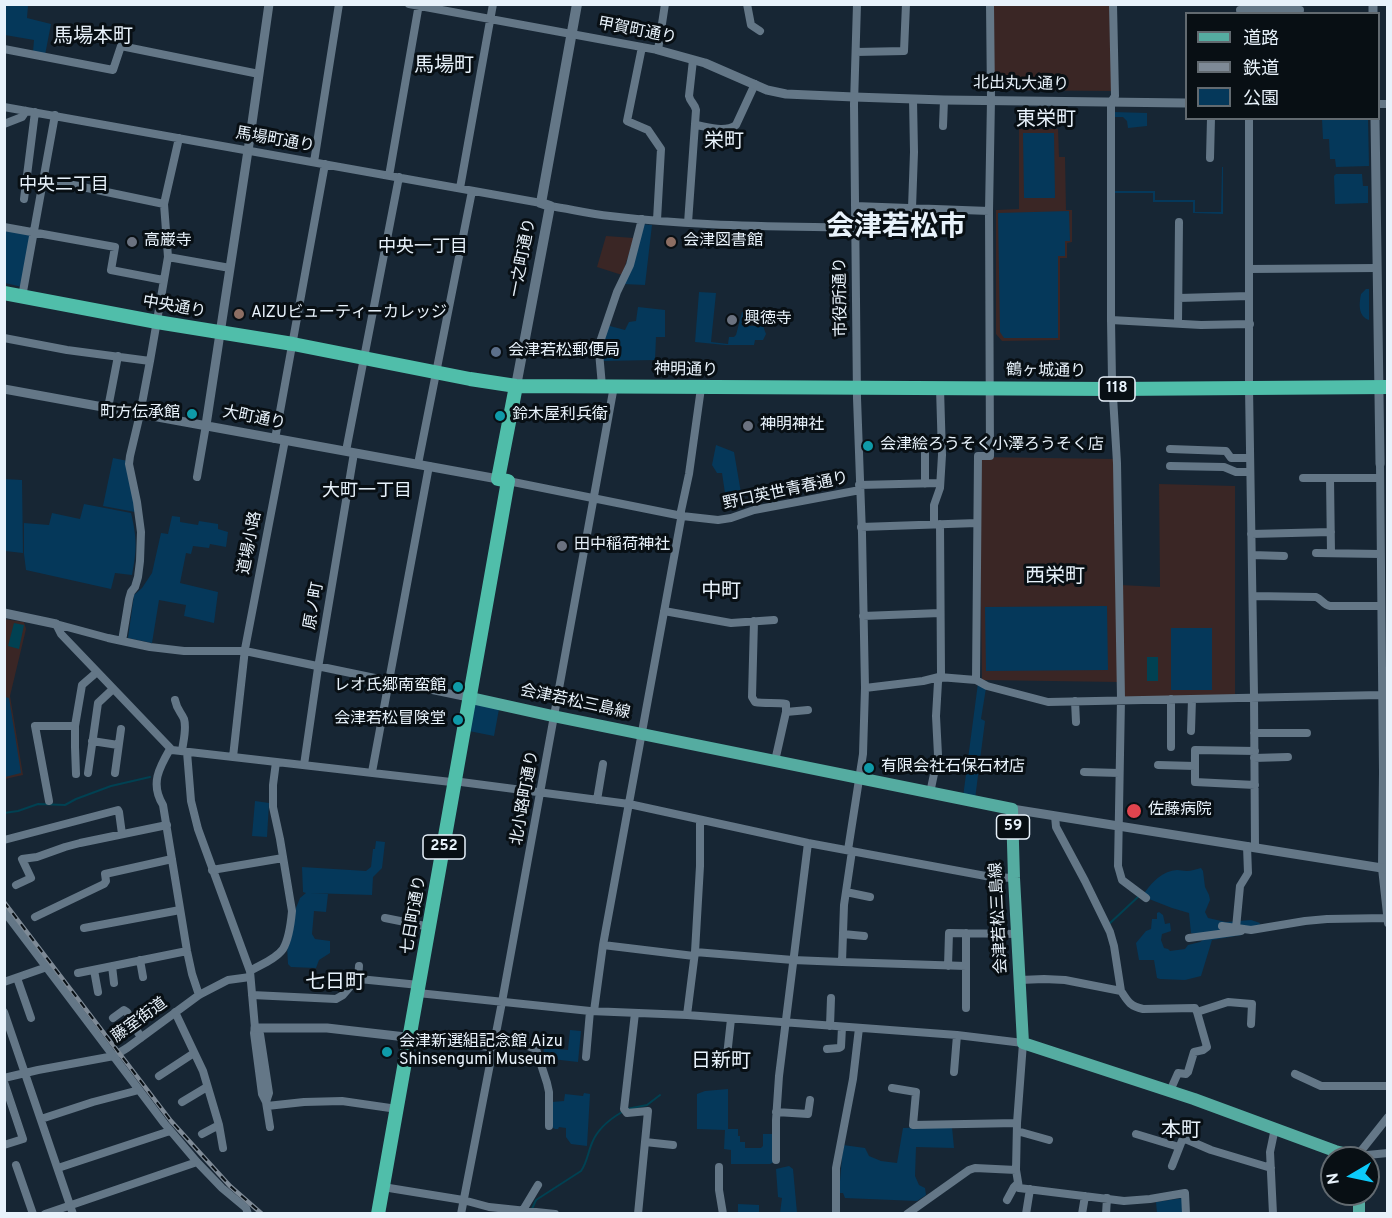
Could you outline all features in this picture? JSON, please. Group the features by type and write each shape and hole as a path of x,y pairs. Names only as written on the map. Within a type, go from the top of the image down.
{"highway":[{"name":"中央通り","path":"4,293 516,386"},
{"name":"神明通り","path":"516,386 856,388"},
{"name":"一之町通り","path":"503,480 516,386"},
{"name":"鶴ヶ城通り","path":"856,388 1383,387"},
{"name":"七日町通り","path":"378,1214 471,698 503,480"}],"main road":[{"name":"一之町通り","path":"516,386 577,4"},
{"name":"会津若松三島線","path":"471,698 1012,809 1023,1043"},
{"path":"1023,1043 1170,1091 1322,1146"}],"street":[{"path":"196,477 221,333 269,4"},
{"path":"314,162 339,4"},
{"name":"甲賀町通り","path":"409,4 658,50 715,66 766,90 786,94 854,97"},
{"path":"460,188 493,4"},
{"path":"658,50 665,4"},
{"path":"747,4 751,25 760,31"},
{"name":"市役所通り","path":"842,962 850,850 863,754 865,688 856,388 854,97 856,4"},
{"path":"856,52 904,51 906,4"},
{"path":"976,680 978,456 990,456 990,4"},
{"path":"1113,4 1115,96 1111,102 1111,320 1117,463 1121,699 1118,866 1122,880 1146,898"},
{"path":"389,176 418,5"},
{"path":"1240,9 1300,10"},
{"path":"4,49 113,70 121,46 260,74"},
{"path":"642,47 627,121 648,130 661,149 657,220"},
{"path":"688,222 696,125 695,106 689,100 693,60"},
{"path":"696,125 731,129 736,125 755,84"},
{"name":"北出丸大通り","path":"854,97 1185,103"},
{"path":"912,208 913,99"},
{"path":"943,126 944,100"},
{"name":"馬場町通り","path":"4,107 608,216 688,222 855,228"},
{"path":"4,124 31,111"},
{"path":"24,199 31,111"},
{"path":"22,297 55,115"},
{"path":"1210,158 1211,120"},
{"path":"1236,928 1240,886 1248,873 1255,785 1249,388 1249,120"},
{"path":"1375,120 1377,268 1383,387 1380,478 1384,510 1380,554 1384,569 1380,606 1384,634 1381,695 1385,715 1385,868 1388,923"},
{"path":"122,641 129,599 138,577 140,561 141,532 129,464 168,257 164,204 179,138"},
{"name":"道場小路","path":"233,757 245,651 280,439 293,344 325,164"},
{"name":"原ノ町","path":"304,765 363,358 399,177"},
{"path":"44,179 164,204"},
{"path":"25,188 42,191"},
{"path":"418,464 472,191"},
{"path":"855,206 989,210"},
{"name":"北小路町通り","path":"461,1214 555,716 593,498 608,386 599,352 602,331 630,265 642,219"},
{"path":"1178,323 1179,222"},
{"path":"4,227 115,247 111,270 163,280"},
{"path":"168,257 230,268"},
{"path":"1249,269 1377,268"},
{"path":"1179,298 1250,296"},
{"path":"1111,320 1201,325 1250,324"},
{"path":"4,338 67,350 150,360"},
{"path":"108,408 118,356"},
{"path":"586,1057 603,945 682,516 701,388"},
{"path":"930,793 938,755 936,716 938,682 941,672 937,524 934,505 940,483 942,455 940,388"},
{"name":"大町通り","path":"4,389 503,480"},
{"path":"924,484 925,441"},
{"path":"1170,449 1226,451 1231,458 1250,458"},
{"path":"925,455 942,455"},
{"path":"372,772 429,466"},
{"path":"1170,466 1224,467 1236,472 1250,472"},
{"path":"1303,478 1380,478"},
{"path":"1330,478 1331,553"},
{"path":"503,480 593,498"},
{"name":"野口英世青春通り","path":"593,498 682,516 722,520 754,510 860,488 940,483"},
{"path":"861,527 977,523"},
{"path":"1251,534 1331,532"},
{"path":"1316,553 1380,554"},
{"path":"1252,555 1284,556"},
{"path":"1253,596 1316,597 1325,605 1330,606 1380,606"},
{"path":"664,611 730,623 774,620"},
{"path":"4,613 150,647 184,651 245,651 471,698"},
{"path":"863,616 940,613"},
{"path":"754,621 752,697 755,702 786,704 787,707 775,761"},
{"path":"56,624 62,634 170,749 629,804 808,843 991,877 1014,878"},
{"path":"76,774 75,726 82,685 97,672"},
{"path":"865,688 939,677 976,680 987,686 1048,702 1381,695"},
{"path":"88,773 98,703 113,689"},
{"path":"1171,699 1171,747"},
{"path":"1191,731 1192,699"},
{"path":"175,700 177,710 183,718 191,801 198,829 250,974 255,1028 260,1034 269,1094 266,1104 270,1127"},
{"path":"1075,701 1076,722"},
{"path":"786,711 808,710"},
{"path":"49,801 35,726 75,726"},
{"path":"115,772 121,729"},
{"path":"1254,733 1307,733"},
{"path":"92,741 118,745"},
{"path":"170,749 156,780 167,825 187,951 199,995"},
{"path":"1255,785 1195,782 1194,750 1288,757"},
{"name":"藤室街道","path":"4,1080 25,1073 114,1056 199,995 228,980 250,974 275,957 282,949 286,941 292,911 273,807 276,762"},
{"path":"597,800 603,764"},
{"path":"1158,765 1194,766"},
{"path":"1084,772 1119,773"},
{"path":"1012,809 1385,868"},
{"path":"4,840 113,810 119,812 122,834"},
{"path":"1055,816 1056,828 1110,932 1121,991 1129,1004 1143,1009 1195,1008 1197,1012 1207,1047 1194,1052 1188,1072 1178,1073 1170,1091"},
{"path":"687,1015 695,954 700,820"},
{"path":"16,885 32,878 22,860 49,854 65,847 167,825"},
{"path":"776,1160 776,1112 808,843"},
{"path":"212,870 283,858"},
{"path":"35,916 104,884 105,874 172,859"},
{"path":"846,892 870,897"},
{"path":"84,928 180,910"},
{"path":"4,911 170,1131 222,1188 246,1208 248,1214"},
{"path":"385,918 430,927"},
{"path":"1190,938 1305,921 1387,918"},
{"path":"1222,926 1251,930"},
{"path":"948,966 949,933 1018,934"},
{"path":"966,933 966,1008"},
{"path":"843,934 864,936"},
{"path":"603,945 793,960 966,966"},
{"path":"78,973 187,951"},
{"path":"141,960 143,977"},
{"path":"112,966 114,983"},
{"path":"252,994 336,999 358,979 359,966"},
{"path":"4,982 47,967"},
{"path":"94,970 99,992"},
{"path":"17,978 31,1018"},
{"path":"358,979 502,1002 592,1011 687,1015 957,1035 1023,1043 1017,1127 1016,1170 1019,1188 1124,1201 1185,1193 1186,1214"},
{"path":"1020,980 1065,980 1121,991"},
{"path":"830,1026 831,998"},
{"path":"1197,1012 1228,1002 1252,1004 1251,1024"},
{"path":"113,1018 124,1010 127,1012 141,1038"},
{"path":"4,1012 73,1214"},
{"path":"175,1012 202,1071 219,1125 222,1148"},
{"path":"636,1013 626,1111 648,1111 639,1214"},
{"path":"726,1065 730,1019"},
{"path":"827,1049 841,1047 842,1027"},
{"path":"255,1028 327,1028 410,1037 525,1045 536,1049 547,1083 549,1126"},
{"path":"836,1214 836,1168 853,1079 859,1028"},
{"path":"954,1072 957,1035"},
{"path":"159,1076 194,1053"},
{"path":"1295,1074 1321,1086 1388,1086"},
{"path":"4,1080 23,1139 4,1145"},
{"path":"182,1102 207,1087"},
{"path":"892,1088 916,1092 913,1125 1017,1127 1049,1140"},
{"path":"41,1119 139,1090"},
{"path":"776,1112 808,1114 810,1100"},
{"path":"266,1104 342,1101 397,1109"},
{"path":"1366,1146 1388,1118"},
{"path":"202,1134 219,1125"},
{"path":"1273,1214 1270,1147 1275,1128"},
{"path":"58,1168 170,1131"},
{"path":"1136,1134 1179,1147"},
{"path":"1172,1166 1183,1138 1211,1150 1271,1168"},
{"path":"645,1142 673,1145"},
{"path":"45,1214 197,1162"},
{"path":"16,1165 33,1214"},
{"path":"719,1167 719,1190 723,1214"},
{"path":"907,1214 969,1170 975,1168 1016,1170"},
{"path":"1007,1200 1018,1183"},
{"path":"523,1210 538,1185"},
{"path":"383,1187 464,1200 489,1207 555,1214"},
{"path":"1026,1214 1030,1189"},
{"path":"1082,1214 1085,1196"},
{"path":"1106,1214 1107,1198"}],"shaded area":[{"path":"992,5 1112,5 1112,91 993,90"},
{"path":"1019,129 1058,129 1059,157 1065,157 1066,210 1072,210 1072,242 1067,243 1067,258 1060,258 1060,340 1002,341 996,334 996,210 1019,209"},
{"path":"606,236 634,238 622,275 597,267"},
{"path":"979,457 1115,459 1118,682 982,680"},
{"path":"1159,484 1235,486 1235,695 1124,697 1121,585 1160,587"},
{"path":"4,619 24,622 26,629 10,696 23,775 5,779"},
{"path":"14,623 24,625 19,649 8,646"},
{"path":"1147,657 1158,657 1158,681 1147,681"}],"green space":[{"path":"4,5 28,5 27,18 51,24 45,55 33,52 34,40 5,35"},
{"path":"1113,112 1147,113 1147,126 1128,128 1127,121 1123,117 1113,117"},
{"path":"1322,120 1368,120 1369,166 1336,167 1335,159 1330,159 1329,139 1323,139"},
{"path":"1023,133 1054,133 1055,198 1024,198"},
{"path":"1222,167 1223,214 1193,213 1193,202 1153,202 1153,193 1112,193 1114,191 1155,191 1155,200 1195,200 1195,212 1221,212"},
{"path":"1336,174 1362,174 1363,186 1368,186 1368,203 1335,204 1334,176"},
{"path":"1069,211 1070,241 1065,241 1065,256 1058,256 1058,338 1004,338 1000,332 998,213"},
{"path":"642,224 652,225 645,285 623,284"},
{"path":"4,229 29,234 31,237 22,287 5,283"},
{"path":"1369,289 1369,320 1361,313 1360,306 1361,294"},
{"path":"699,292 716,293 711,342 728,344 729,337 736,335 742,312 751,313 750,326 763,326 766,334 763,340 755,340 754,345 725,345 695,342"},
{"path":"638,307 665,310 665,337 656,337 655,360 602,361 601,349 606,325 625,330 629,322 636,321"},
{"path":"716,445 734,452 741,493 734,494 736,508 725,511 724,501 726,500 722,473 717,473 712,465"},
{"path":"113,458 128,461 135,512 103,506"},
{"path":"4,479 22,480 23,553 5,551"},
{"path":"84,504 131,513 136,544 132,575 115,573 111,589 26,570 24,523 49,525 52,513 80,519"},
{"path":"172,516 180,517 180,522 198,525 199,521 218,524 218,529 228,532 226,547 210,544 209,548 193,546 191,554 186,553 180,583 218,592 214,623 184,616 186,605 159,600 152,643 128,638 134,595 152,573 161,533 168,534"},
{"path":"1107,606 1108,670 986,671 985,607"},
{"path":"1171,628 1212,628 1212,690 1171,690"},
{"path":"978,683 986,688 981,719 985,721 975,799 963,797"},
{"path":"5,697 9,698 21,773 5,777"},
{"path":"475,704 499,709 494,736 469,731"},
{"path":"255,801 269,803 267,837 252,836"},
{"path":"376,841 385,842 382,868 373,877 372,895 310,893 328,894 326,912 314,911 312,934 315,939 330,941 330,953 319,960 316,968 291,967 288,964 287,946 296,908 300,898 306,893 303,892 302,867 366,871 371,867"},
{"path":"1201,868 1210,900 1205,912 1208,918 1226,922 1251,920 1260,923 1259,926 1191,933 1189,913 1149,899 1150,896 1145,895 1151,884 1167,872"},
{"path":"1159,912 1163,915 1165,924 1170,923 1171,931 1162,934 1161,940 1164,948 1170,951 1185,949 1188,945 1200,942 1207,937 1243,933 1212,940 1201,976 1185,980 1160,979 1157,978 1154,960 1139,960 1136,943 1146,931 1151,929 1152,919 1157,919"},
{"path":"570,1030 581,1031 578,1062 543,1058 544,1048 568,1050"},
{"path":"728,1089 728,1129 738,1129 740,1142 745,1142 745,1148 761,1148 763,1134 775,1134 774,1162 770,1164 731,1164 731,1150 724,1149 725,1130 697,1129 697,1094"},
{"path":"584,1093 590,1094 587,1146 571,1144 566,1137 566,1128 552,1127 552,1102 564,1101 565,1094 583,1096"},
{"path":"952,1127 954,1148 916,1147 915,1176 919,1185 925,1188 926,1195 917,1201 845,1198 843,1193 839,1193 843,1145 865,1148 869,1156 881,1161 897,1163 903,1128"},
{"path":"789,1166 793,1169 797,1213 780,1213 782,1198 778,1197 776,1169"},
{"path":"1183,1198 1184,1213 1157,1213 1156,1202"},
{"path":"738,1204 759,1205 759,1213 738,1213"}],"waterway":[{"path":"4,813 38,804 65,805 111,786 150,777"},
{"path":"1109,924 1139,896"},
{"path":"627,1109 647,1105 660,1095"},
{"path":"532,1209 536,1200 581,1171 597,1134 609,1121 622,1112"}],"railway":[{"path":"4,902 171,1121 230,1186 262,1214"}],"place":[{"name":"高巌寺","path":"132,242"},
{"name":"会津図書館","path":"671,242"},
{"name":"AIZUビューティーカレッジ","path":"239,314"},
{"name":"興徳寺","path":"732,320"},
{"name":"会津若松郵便局","path":"496,352"},
{"name":"町方伝承館","path":"192,414"},
{"name":"鈴木屋利兵衛","path":"500,416"},
{"name":"神明神社","path":"748,426"},
{"name":"会津絵ろうそく小澤ろうそく店","path":"868,446"},
{"name":"田中稲荷神社","path":"562,546"},
{"name":"レオ氏郷南蛮館","path":"458,687"},
{"name":"会津若松冒険堂","path":"458,720"},
{"name":"有限会社石保石材店","path":"869,768"},
{"name":"佐藤病院","path":"1134,811"},
{"name":"会津新選組記念館 Aizu Shinsengumi Museum","path":"387,1052"}],"district":[{"name":"馬場本町","path":"93,38"},
{"name":"馬場町","path":"444,67"},
{"name":"東栄町","path":"1046,121"},
{"name":"栄町","path":"724,143"},
{"name":"中央二丁目","path":"64,186"},
{"name":"会津若松市","path":"896,229"},
{"name":"中央一丁目","path":"423,248"},
{"name":"大町一丁目","path":"367,492"},
{"name":"西栄町","path":"1055,578"},
{"name":"中町","path":"721,593"},
{"name":"七日町","path":"335,984"},
{"name":"日新町","path":"721,1063"},
{"name":"本町","path":"1181,1132"}]}
